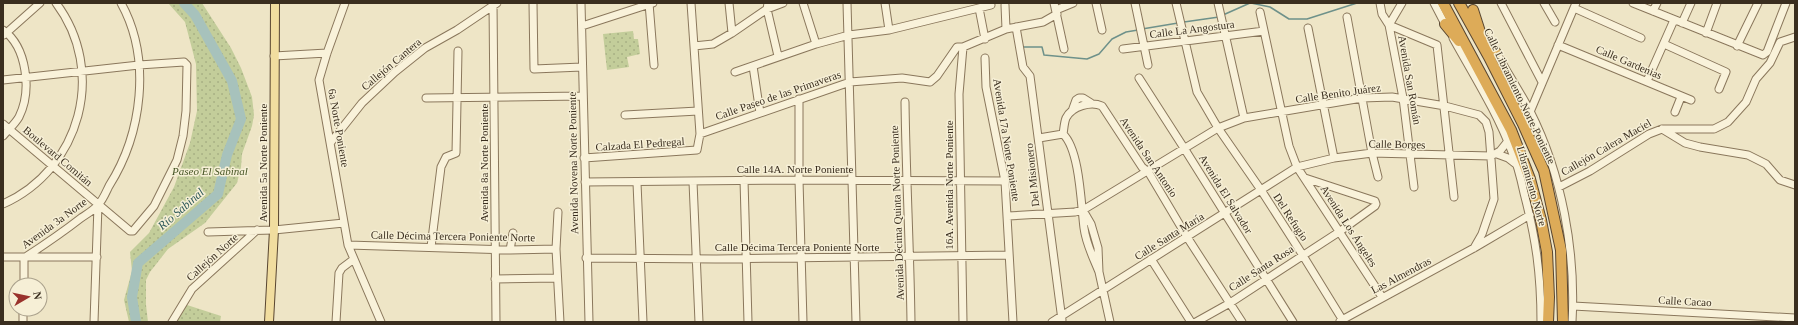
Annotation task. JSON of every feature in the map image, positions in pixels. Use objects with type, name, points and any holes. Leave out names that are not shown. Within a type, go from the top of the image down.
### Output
[{"type":"highway","points":[[1443,3],[1449,22],[1460,43],[1510,130],[1530,179],[1541,220],[1547,252],[1549,297],[1548,322]]},
{"type":"highway","name":"Calle Libramiento Norte Poniente","points":[[1459,3],[1469,10],[1493,55],[1522,124],[1544,171],[1561,250],[1562,322]]},
{"type":"highway","points":[[1469,10],[1493,55]]},
{"type":"highway","points":[[1449,22],[1472,65]]},
{"type":"main road","name":"Avenida 5a Norte Poniente","points":[[269,322],[274,230],[275,3]]},
{"type":"street","points":[[3,136],[19,118],[22,108],[25,78],[21,56],[16,46],[4,33],[40,3]]},
{"type":"street","points":[[3,204],[25,192],[54,167],[72,137],[76,122],[81,98],[82,71],[76,42],[65,16],[56,3]]},
{"type":"street","name":"Avenida 3a Norte","points":[[24,258],[98,205],[116,176],[130,143],[135,127],[138,101],[139,65],[126,12],[121,3]]},
{"type":"street","name":"6a Norte Poniente","points":[[345,3],[319,80],[348,245],[381,322]]},
{"type":"street","points":[[533,3],[534,69],[582,67]]},
{"type":"street","name":"Avenida Novena Norte Poniente","points":[[581,3],[586,258],[589,322]]},
{"type":"street","points":[[582,26],[650,3],[651,47],[654,65]]},
{"type":"street","points":[[692,3],[700,134]]},
{"type":"street","points":[[729,3],[732,33]]},
{"type":"street","points":[[694,46],[713,44],[732,33],[767,6],[783,3]]},
{"type":"street","points":[[803,3],[816,44]]},
{"type":"street","points":[[847,3],[852,180],[856,257],[856,322]]},
{"type":"street","points":[[885,3],[889,30]]},
{"type":"street","name":"Calle Paseo de las Primaveras","points":[[700,134],[850,82],[902,78],[930,82],[937,76],[957,47],[963,47],[985,39],[1006,29],[1043,22],[1056,9],[1073,3]]},
{"type":"street","points":[[1096,3],[1102,30]]},
{"type":"street","points":[[1135,3],[1148,65]]},
{"type":"street","name":"Del Refugio","points":[[1176,3],[1197,92],[1218,128],[1261,190],[1302,254],[1341,321]]},
{"type":"street","points":[[1218,3],[1244,118]]},
{"type":"street","name":"Avenida San Román","points":[[1380,3],[1382,14],[1389,24],[1403,98],[1414,187]]},
{"type":"street","points":[[1402,3],[1389,24],[1437,45],[1454,197]]},
{"type":"street","points":[[1434,3],[1449,22]]},
{"type":"street","points":[[1501,3],[1531,57],[1531,60],[1543,79]]},
{"type":"street","points":[[1544,3],[1555,22]]},
{"type":"street","points":[[1633,3],[1737,46],[1763,55],[1767,52],[1786,3]]},
{"type":"street","points":[[1653,11],[1657,3]]},
{"type":"street","points":[[1682,23],[1691,3]]},
{"type":"street","points":[[1706,33],[1717,3]]},
{"type":"street","points":[[1737,46],[1758,3]]},
{"type":"street","name":"Avenida 8a Norte Poniente","points":[[494,4],[496,322]]},
{"type":"street","name":"Callejón Cantera","points":[[331,142],[362,103],[395,72],[425,48],[458,30],[494,4]]},
{"type":"street","points":[[735,72],[778,56],[849,35],[889,30],[990,5]]},
{"type":"street","points":[[1004,5],[1006,29]]},
{"type":"street","points":[[767,6],[778,56]]},
{"type":"street","points":[[1530,112],[1575,6],[1641,38]]},
{"type":"street","points":[[979,8],[985,39]]},
{"type":"street","points":[[1056,9],[1064,50]]},
{"type":"street","name":"Avenida Los Ángeles","points":[[1260,12],[1289,146],[1297,167],[1382,297]]},
{"type":"street","points":[[1347,17],[1372,153],[1378,177]]},
{"type":"street","points":[[1647,81],[1674,20]]},
{"type":"street","name":"Del Misionero","points":[[1016,27],[1023,67],[1030,76],[1062,320]]},
{"type":"street","points":[[1308,28],[1334,158]]},
{"type":"street","name":"Calle La Angostura","points":[[1123,49],[1144,45],[1264,31]]},
{"type":"street","name":"Callejón Calera Maciel","points":[[1559,187],[1590,172],[1649,134],[1662,129],[1714,129],[1728,122],[1746,102],[1752,87],[1770,63],[1780,42],[1795,37]]},
{"type":"street","points":[[1664,44],[1726,72],[1719,88]]},
{"type":"street","name":"Calle Gardenias","points":[[1558,45],[1691,100]]},
{"type":"street","name":"16A. Avenida Norte Poniente","points":[[963,47],[959,94],[963,322]]},
{"type":"street","points":[[431,247],[441,167],[446,157],[456,153],[458,51]]},
{"type":"street","points":[[274,56],[327,53]]},
{"type":"street","points":[[1493,55],[1530,112],[1559,187],[1573,278],[1572,322]]},
{"type":"street","name":"Avenida 17a Norte Poniente","points":[[985,58],[986,87],[1005,181],[1013,322]]},
{"type":"street","name":"Boulevard Comitán","points":[[3,124],[98,205],[130,231],[133,231],[154,206],[177,160],[183,136],[186,112],[186,63],[139,65]]},
{"type":"street","points":[[3,80],[139,65]]},
{"type":"street","name":"Libramiento Norte","points":[[1472,65],[1508,141],[1530,215],[1538,254],[1541,292],[1540,322]]},
{"type":"street","points":[[753,66],[760,113]]},
{"type":"street","name":"Avenida El Salvador","points":[[1139,78],[1266,278],[1292,322]]},
{"type":"street","points":[[426,98],[583,96]]},
{"type":"street","name":"Calle Benito Juárez","points":[[1083,210],[1218,128],[1244,118],[1362,98],[1380,96],[1403,98],[1479,115],[1485,119],[1494,155]]},
{"type":"street","points":[[1675,112],[1681,97]]},
{"type":"street","points":[[799,99],[799,180],[803,322]]},
{"type":"street","name":"Avenida Décima Quinta Norte Poniente","points":[[905,102],[911,322]]},
{"type":"street","name":"Avenida San Antonio","points":[[1063,134],[1066,118],[1072,111],[1091,103],[1102,106],[1146,171],[1242,322]]},
{"type":"street","points":[[625,116],[698,111]]},
{"type":"street","points":[[1662,129],[1685,143],[1700,147],[1748,154],[1766,164],[1780,180],[1795,185]]},
{"type":"street","name":"Calzada El Pedregal","points":[[584,158],[697,150],[700,134]]},
{"type":"street","points":[[1039,138],[1063,134],[1068,139],[1073,150],[1083,210],[1091,224],[1098,248],[1098,272],[1110,322]]},
{"type":"street","points":[[1474,248],[1482,234],[1494,199],[1494,155],[1500,151],[1508,141]]},
{"type":"street","name":"Calle Borges","points":[[1297,167],[1334,158],[1372,153],[1450,156],[1494,155],[1508,158],[1516,165]]},
{"type":"street","name":"Calle Santa María","points":[[1052,322],[1062,320],[1151,259],[1297,167]]},
{"type":"street","name":"Calle Santa Rosa","points":[[1196,322],[1230,303],[1302,254],[1339,232],[1376,204],[1375,201],[1305,178]]},
{"type":"street","points":[[744,180],[748,322]]},
{"type":"street","name":"Calle 14A. Norte Poniente","points":[[585,182],[693,182],[744,180],[1005,181]]},
{"type":"street","points":[[637,182],[643,322]]},
{"type":"street","points":[[693,182],[699,322]]},
{"type":"street","points":[[94,322],[98,205]]},
{"type":"street","points":[[1008,216],[1075,212],[1083,210]]},
{"type":"street","points":[[558,212],[556,249],[560,322]]},
{"type":"street","name":"Las Almendras","points":[[1341,321],[1382,297],[1474,248],[1530,215]]},
{"type":"street","points":[[208,232],[274,230],[344,223]]},
{"type":"street","name":"Callejón Norte","points":[[172,322],[192,289],[257,230]]},
{"type":"street","points":[[510,250],[513,233]]},
{"type":"street","name":"Calle Décima Tercera Poniente Norte","points":[[348,245],[510,250],[556,249]]},
{"type":"street","name":"Calle Décima Tercera Poniente Norte","points":[[586,258],[910,257],[1009,255]]},
{"type":"street","points":[[3,257],[97,257]]},
{"type":"street","points":[[24,258],[24,277]]},
{"type":"street","points":[[336,322],[339,273],[342,268],[354,259]]},
{"type":"street","points":[[1151,259],[1191,322]]},
{"type":"street","points":[[496,279],[557,278]]},
{"type":"street","name":"Calle Cacao","points":[[1573,306],[1795,318]]},
{"type":"green space","name":"Paseo El Sabinal","points":[[168,3],[202,3],[231,48],[241,68],[252,97],[254,115],[252,126],[242,154],[241,167],[237,183],[205,223],[168,249],[150,272],[146,280],[148,322],[129,322],[124,300],[132,271],[130,252],[149,233],[174,187],[190,143],[197,111],[196,64],[185,22]]},
{"type":"green space","points":[[633,31],[634,39],[638,39],[640,54],[627,57],[629,67],[607,70],[603,34]]},
{"type":"green space","points":[[184,304],[221,316],[220,322],[173,322]]},
{"type":"waterway","name":"Río Sabinal","points":[[136,322],[132,297],[138,263],[218,194],[227,155],[241,119],[232,81],[195,15],[184,3]]},
{"type":"waterway","points":[[1223,15],[1250,3]]},
{"type":"waterway","points":[[1251,3],[1270,7],[1289,19],[1307,19],[1357,3]]},
{"type":"waterway","points":[[1184,22],[1219,17]]},
{"type":"waterway","points":[[1142,29],[1178,23]]},
{"type":"waterway","points":[[1023,47],[1042,47],[1044,55],[1087,59],[1099,54],[1112,39],[1126,32],[1138,30]]}]
